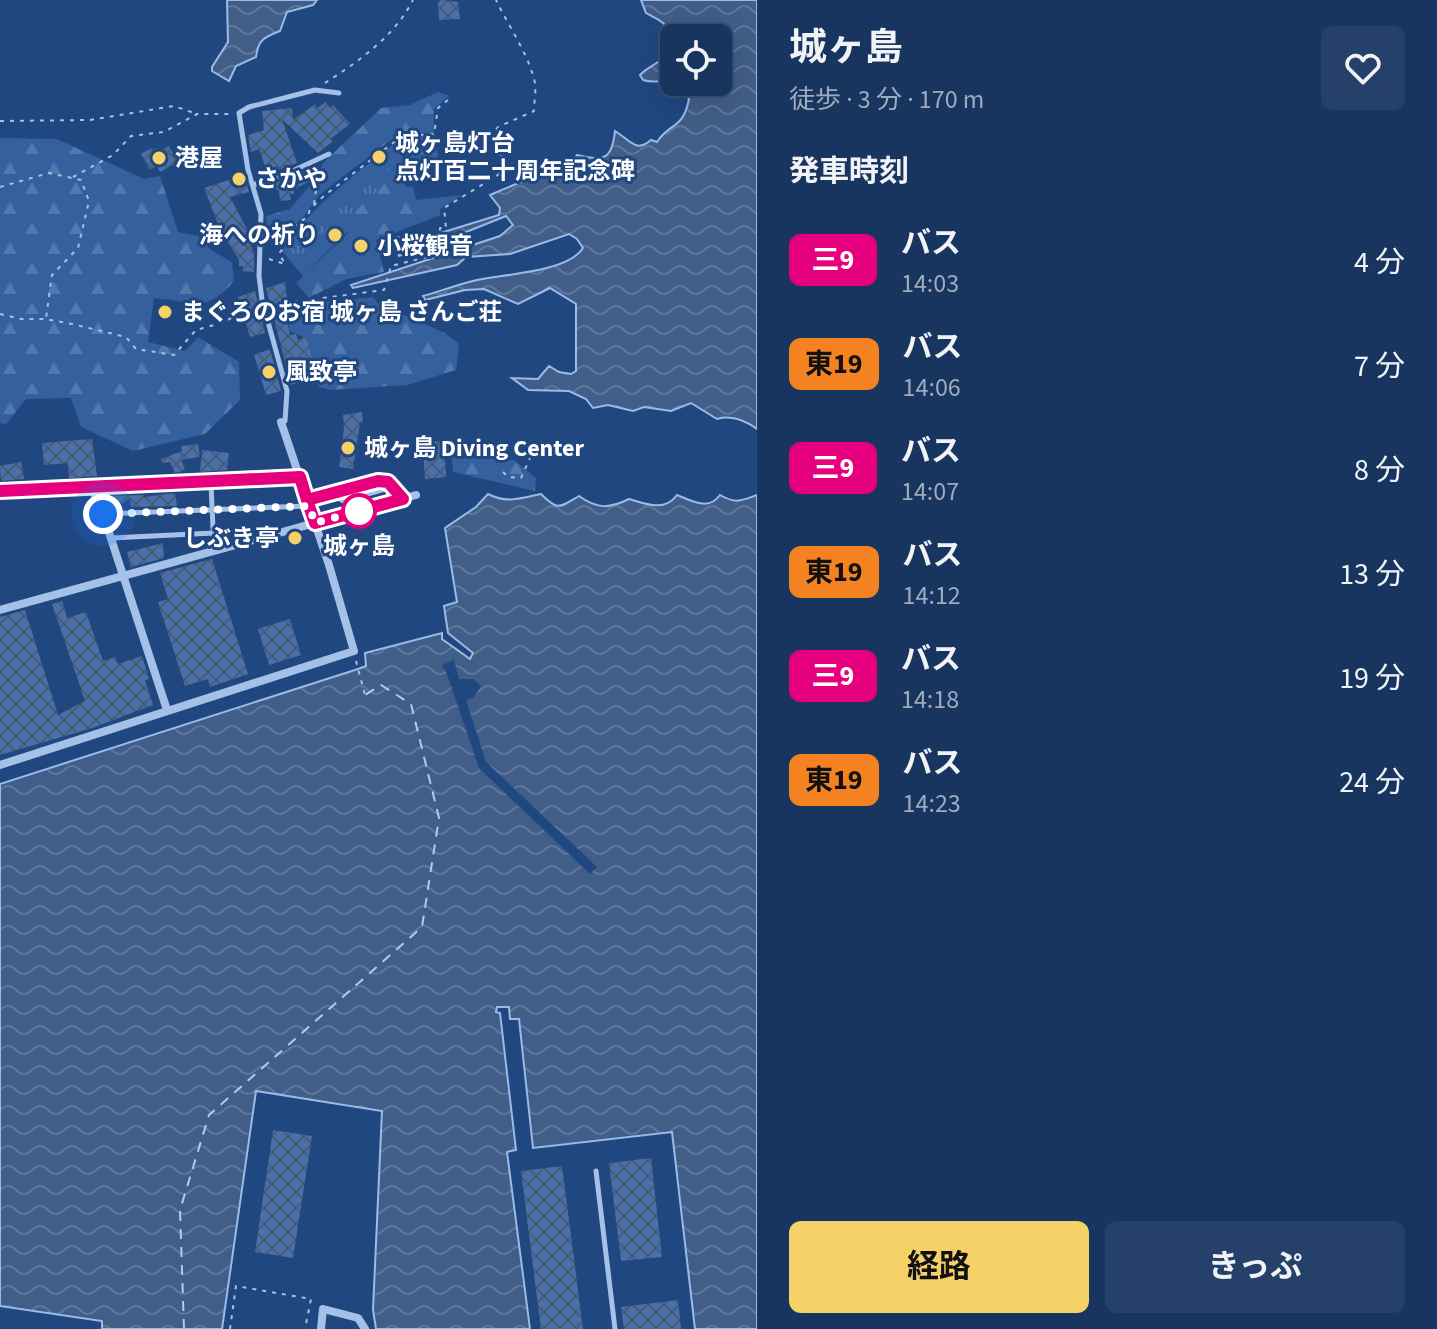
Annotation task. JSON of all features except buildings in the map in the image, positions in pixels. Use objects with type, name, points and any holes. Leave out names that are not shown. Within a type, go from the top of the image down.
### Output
[{"type":"street","points":[[0,765],[354,651],[281,422]]},
{"type":"street","points":[[0,491],[300,477]]},
{"type":"street","points":[[91,487],[103,514],[167,710]]},
{"type":"street","points":[[0,610],[416,495]]},
{"type":"street","points":[[321,1329],[323,1309],[358,1318],[365,1329]]},
{"type":"lane","points":[[281,422],[285,421],[287,391],[262,300],[259,276],[261,214],[239,113],[249,107],[315,90],[339,93]]},
{"type":"lane","points":[[253,185],[329,154]]},
{"type":"lane","points":[[103,514],[213,511],[308,503],[331,493],[378,481],[388,482],[403,499]]},
{"type":"lane","points":[[211,482],[214,551]]},
{"type":"lane","points":[[331,493],[343,501],[393,487]]},
{"type":"lane","points":[[111,538],[214,533]]},
{"type":"lane","points":[[596,1171],[615,1329]]},
{"type":"path","points":[[315,90],[374,50],[406,14],[413,0]]},
{"type":"path","points":[[265,311],[293,302],[384,290],[391,266],[435,255],[433,245],[439,241],[440,228],[446,228],[444,208],[498,175],[502,167],[502,153],[494,132],[498,127],[534,111],[535,80],[530,63],[496,0]]},
{"type":"path","points":[[314,205],[402,136],[434,134],[438,108],[448,100]]},
{"type":"path","points":[[0,121],[90,120],[174,106],[197,114],[239,113]]},
{"type":"path","points":[[71,177],[113,155],[131,136],[164,132],[197,114]]},
{"type":"path","points":[[260,252],[272,262],[285,264],[279,253],[288,244],[294,227],[308,216],[314,205],[317,184],[323,171],[317,160]]},
{"type":"path","points":[[0,187],[49,173],[81,180],[89,201],[78,248],[52,275],[46,319]]},
{"type":"path","points":[[0,314],[21,319],[46,319],[126,337],[136,349],[174,355],[196,330],[225,322],[249,304],[262,300]]},
{"type":"path","points":[[503,472],[508,477],[521,478],[530,458]]},
{"type":"path","points":[[354,651],[365,695]]},
{"type":"path","points":[[230,1329],[236,1286],[311,1299],[305,1329]]},
{"type":"green space","points":[[438,92],[449,96],[434,109],[439,162],[404,171],[405,186],[413,187],[416,200],[462,195],[440,209],[440,215],[376,240],[384,272],[346,279],[309,298],[296,283],[348,233],[352,214],[383,186],[394,153],[404,140],[396,136],[319,195],[305,215],[275,245],[270,241],[266,216],[290,209],[313,182],[324,162],[381,108],[410,105]]},
{"type":"green space","points":[[0,138],[57,139],[144,179],[160,176],[178,232],[198,236],[211,250],[232,262],[234,281],[215,298],[188,303],[154,298],[148,342],[185,351],[198,337],[239,362],[240,400],[205,434],[133,451],[81,427],[71,398],[26,399],[6,424],[0,423]]},
{"type":"green space","points":[[400,139],[408,139],[389,181],[363,216],[303,276],[282,251],[294,234],[336,190]]},
{"type":"green space","points":[[373,297],[382,309],[397,312],[445,333],[459,344],[456,370],[407,385],[330,390],[319,387],[309,366],[303,337],[288,330],[291,310],[312,308],[324,302]]},
{"type":"green space","points":[[452,457],[514,460],[536,478],[535,491],[453,472]]},
{"type":"water","points":[[227,0],[317,0],[313,5],[287,12],[280,31],[263,40],[256,57],[236,66],[229,81],[212,71],[228,42]]},
{"type":"water","points":[[641,0],[757,0],[757,429],[738,420],[717,419],[691,403],[671,411],[644,407],[633,411],[608,405],[593,408],[586,399],[569,391],[528,390],[512,378],[538,379],[549,366],[559,372],[571,374],[576,371],[576,304],[550,288],[518,304],[484,289],[465,290],[425,300],[423,296],[477,280],[535,271],[564,262],[583,248],[569,234],[510,254],[466,257],[457,265],[353,288],[351,285],[500,236],[513,225],[506,216],[456,236],[420,244],[418,249],[399,256],[396,237],[421,239],[499,215],[500,208],[490,195],[542,173],[567,172],[577,155],[605,156],[612,148],[615,131],[637,146],[651,140],[657,142],[680,121],[689,99],[687,96],[732,96],[732,24],[663,24],[646,13]]},
{"type":"water","points":[[660,60],[660,81],[643,80],[640,75]]},
{"type":"water","points":[[488,494],[508,499],[541,494],[559,506],[579,496],[603,506],[629,499],[661,505],[677,495],[706,504],[720,495],[738,501],[757,495],[757,1329],[695,1329],[672,1132],[533,1148],[519,1019],[510,1019],[509,1007],[497,1007],[496,1012],[500,1013],[516,1150],[507,1152],[530,1329],[376,1329],[373,1310],[382,1111],[256,1091],[222,1329],[102,1329],[102,1321],[0,1306],[0,784],[358,669],[366,666],[365,653],[442,633],[442,639],[470,659],[473,653],[448,633],[444,606],[457,602],[445,528],[476,507]]},
{"type":"pier","points":[[454,660],[459,679],[473,679],[481,686],[474,697],[466,700],[486,762],[597,867],[590,874],[479,768],[442,665]]},
{"type":"ferry route","points":[[184,1329],[180,1210],[209,1115],[422,927],[439,818],[411,704],[381,685],[365,695]]},
{"type":"bus line","name":"三9","points":[[0,491],[300,477],[307,500],[378,481],[388,482],[403,499],[315,523],[309,506]]},
{"type":"place","name":"城ヶ島灯台 点灯百二十周年記念碑","points":[[379,157]]},
{"type":"place","name":"港屋","points":[[159,158]]},
{"type":"place","name":"さかや","points":[[239,179]]},
{"type":"place","name":"海への祈り","points":[[335,235]]},
{"type":"place","name":"小桜観音","points":[[361,246]]},
{"type":"place","name":"まぐろのお宿 城ヶ島 さんご荘","points":[[165,312]]},
{"type":"place","name":"風致亭","points":[[269,372]]},
{"type":"place","name":"城ヶ島 Diving Center","points":[[348,448]]},
{"type":"place","name":"城ヶ島","points":[[359,511]]},
{"type":"place","name":"しぶき亭","points":[[295,538]]},
{"type":"route","points":[[103,514],[309,506],[315,523],[359,511]]}]
